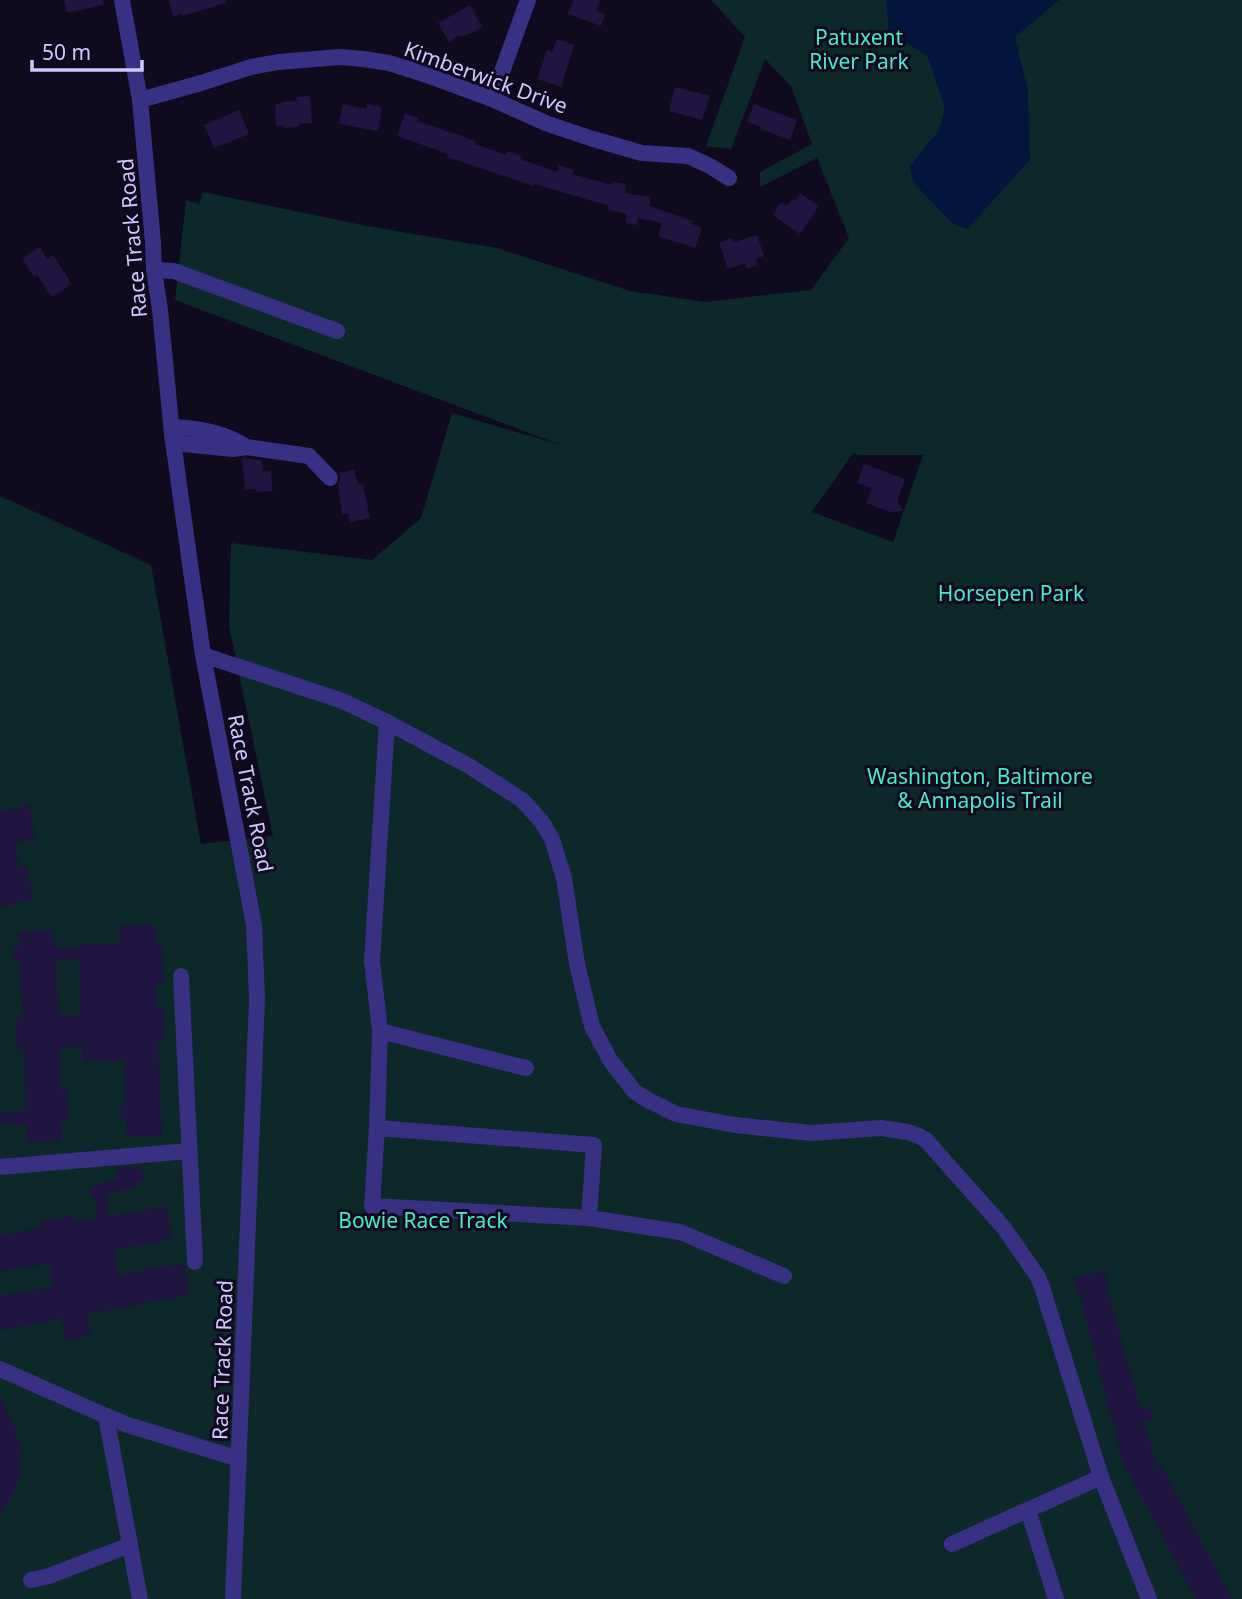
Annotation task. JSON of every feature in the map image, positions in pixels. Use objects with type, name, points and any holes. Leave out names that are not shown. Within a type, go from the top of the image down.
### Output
[{"type":"street","name":"Race Track Road","points":[[122,0],[140,100],[154,270],[172,435],[190,564],[203,655],[254,925],[256,952],[257,999],[233,1599]]},
{"type":"street","points":[[492,99],[528,0]]},
{"type":"street","name":"Kimberwick Drive","points":[[140,100],[278,62],[340,57],[363,59],[389,63],[492,99],[548,124],[642,153],[688,156],[729,178]]},
{"type":"street","points":[[154,270],[174,271],[337,331]]},
{"type":"street","points":[[172,435],[233,449],[246,447],[309,456],[330,478]]},
{"type":"street","points":[[203,655],[332,698],[387,722],[469,766],[522,800],[542,822],[552,839],[564,878],[577,964],[592,1026],[610,1060],[634,1091],[677,1114],[712,1121],[811,1133],[889,1129],[926,1140],[1004,1228],[1038,1277],[1101,1476],[1149,1599]]},
{"type":"street","points":[[387,722],[372,961],[380,1031],[372,1206],[589,1218],[680,1232],[784,1276]]},
{"type":"street","points":[[181,975],[195,1262]]},
{"type":"street","points":[[380,1031],[526,1068]]},
{"type":"street","points":[[377,1128],[594,1145],[589,1218]]},
{"type":"street","points":[[0,1167],[189,1151]]},
{"type":"street","points":[[0,1369],[128,1425],[239,1459]]},
{"type":"street","points":[[106,1416],[140,1599]]},
{"type":"street","points":[[952,1544],[1101,1476]]},
{"type":"street","points":[[1028,1510],[1056,1599]]},
{"type":"street","points":[[31,1580],[49,1576],[130,1545]]},
{"type":"green space","points":[[711,0],[1242,0],[1242,1599],[0,1599],[0,496],[151,565],[201,844],[273,836],[229,626],[231,543],[372,560],[421,518],[452,413],[561,445],[175,300],[186,200],[199,204],[203,192],[367,226],[497,248],[630,291],[705,302],[811,290],[849,238],[817,158],[760,187],[760,172],[812,144],[791,86],[765,59],[731,149],[706,146],[745,37]],"holes":[[[853,453],[923,455],[893,542],[812,512]]]},
{"type":"water","points":[[886,0],[1059,0],[1015,37],[1028,92],[1030,160],[967,229],[952,223],[913,182],[910,166],[939,130],[945,108],[927,55],[889,33]]},
{"type":"building","points":[[64,0],[103,0],[104,5],[67,13]]},
{"type":"building","points":[[169,0],[225,0],[226,3],[182,16],[173,16]]},
{"type":"building","points":[[574,0],[600,0],[596,10],[605,14],[601,26],[568,14]]},
{"type":"building","points":[[470,5],[482,27],[449,42],[438,23]]},
{"type":"building","points":[[557,39],[574,45],[561,87],[537,79],[547,50],[552,52]]},
{"type":"building","points":[[675,87],[710,96],[702,120],[669,111]]},
{"type":"building","points":[[310,96],[312,123],[299,124],[299,127],[276,126],[275,104],[297,101],[296,97]]},
{"type":"building","points":[[343,104],[366,109],[367,104],[382,107],[378,131],[339,124]]},
{"type":"building","points":[[754,104],[797,120],[790,140],[747,122]]},
{"type":"building","points":[[239,110],[249,134],[214,148],[204,125]]},
{"type":"building","points":[[405,113],[419,118],[417,121],[468,138],[476,142],[475,144],[506,155],[508,151],[522,156],[520,159],[557,172],[559,165],[574,170],[572,174],[612,185],[613,182],[626,184],[625,193],[650,197],[649,206],[693,221],[692,224],[702,228],[695,248],[658,236],[662,223],[638,218],[637,225],[625,223],[627,214],[608,210],[609,206],[535,184],[534,186],[447,157],[448,154],[397,136]]},
{"type":"building","points":[[800,193],[819,206],[800,234],[773,215],[781,202],[787,206],[792,199],[795,201]]},
{"type":"building","points":[[757,235],[764,256],[756,259],[758,265],[747,269],[745,263],[728,269],[719,243],[732,238],[734,242]]},
{"type":"building","points":[[40,247],[47,259],[53,255],[72,284],[52,297],[22,258]]},
{"type":"building","points":[[242,458],[262,460],[263,472],[271,471],[273,491],[245,490]]},
{"type":"building","points":[[864,464],[905,479],[897,502],[904,511],[890,512],[866,503],[872,488],[857,483]]},
{"type":"building","points":[[354,470],[358,485],[363,484],[370,518],[350,522],[348,513],[342,514],[338,485],[339,473]]},
{"type":"building","points":[[29,805],[35,839],[15,843],[19,868],[27,867],[33,900],[0,907],[0,811]]},
{"type":"building","points":[[154,924],[155,942],[161,942],[164,983],[156,983],[157,1010],[164,1009],[165,1042],[158,1042],[162,1135],[127,1137],[126,1119],[119,1119],[119,1106],[125,1106],[124,1061],[82,1062],[82,1047],[59,1048],[60,1090],[67,1090],[70,1121],[62,1121],[62,1142],[27,1143],[26,1125],[0,1125],[0,1112],[26,1111],[23,1049],[17,1049],[16,1017],[23,1017],[20,960],[13,961],[12,949],[20,947],[19,932],[54,930],[55,948],[79,947],[120,944],[119,926]],"holes":[[[79,959],[81,1015],[58,1015],[56,961]]]},
{"type":"building","points":[[141,1167],[144,1180],[136,1182],[137,1187],[105,1194],[110,1216],[166,1206],[172,1239],[115,1250],[119,1275],[184,1263],[190,1295],[87,1314],[91,1336],[65,1340],[62,1318],[0,1330],[0,1296],[53,1287],[49,1263],[0,1272],[0,1236],[42,1228],[40,1222],[73,1216],[74,1223],[97,1219],[97,1210],[88,1187],[118,1179],[116,1168]]},
{"type":"building","points":[[1104,1270],[1140,1408],[1149,1406],[1152,1419],[1143,1421],[1158,1468],[1161,1466],[1232,1599],[1196,1599],[1123,1462],[1073,1278]]},
{"type":"building","points":[[0,1396],[21,1443],[23,1455],[20,1456],[21,1471],[14,1492],[0,1514]]},
{"type":"park label","name":"Patuxent River Park","points":[[859,49]]},
{"type":"park label","name":"Horsepen Park","points":[[1011,593]]},
{"type":"park label","name":"Washington, Baltimore & Annapolis Trail","points":[[980,788]]},
{"type":"park label","name":"Bowie Race Track","points":[[423,1220]]}]
